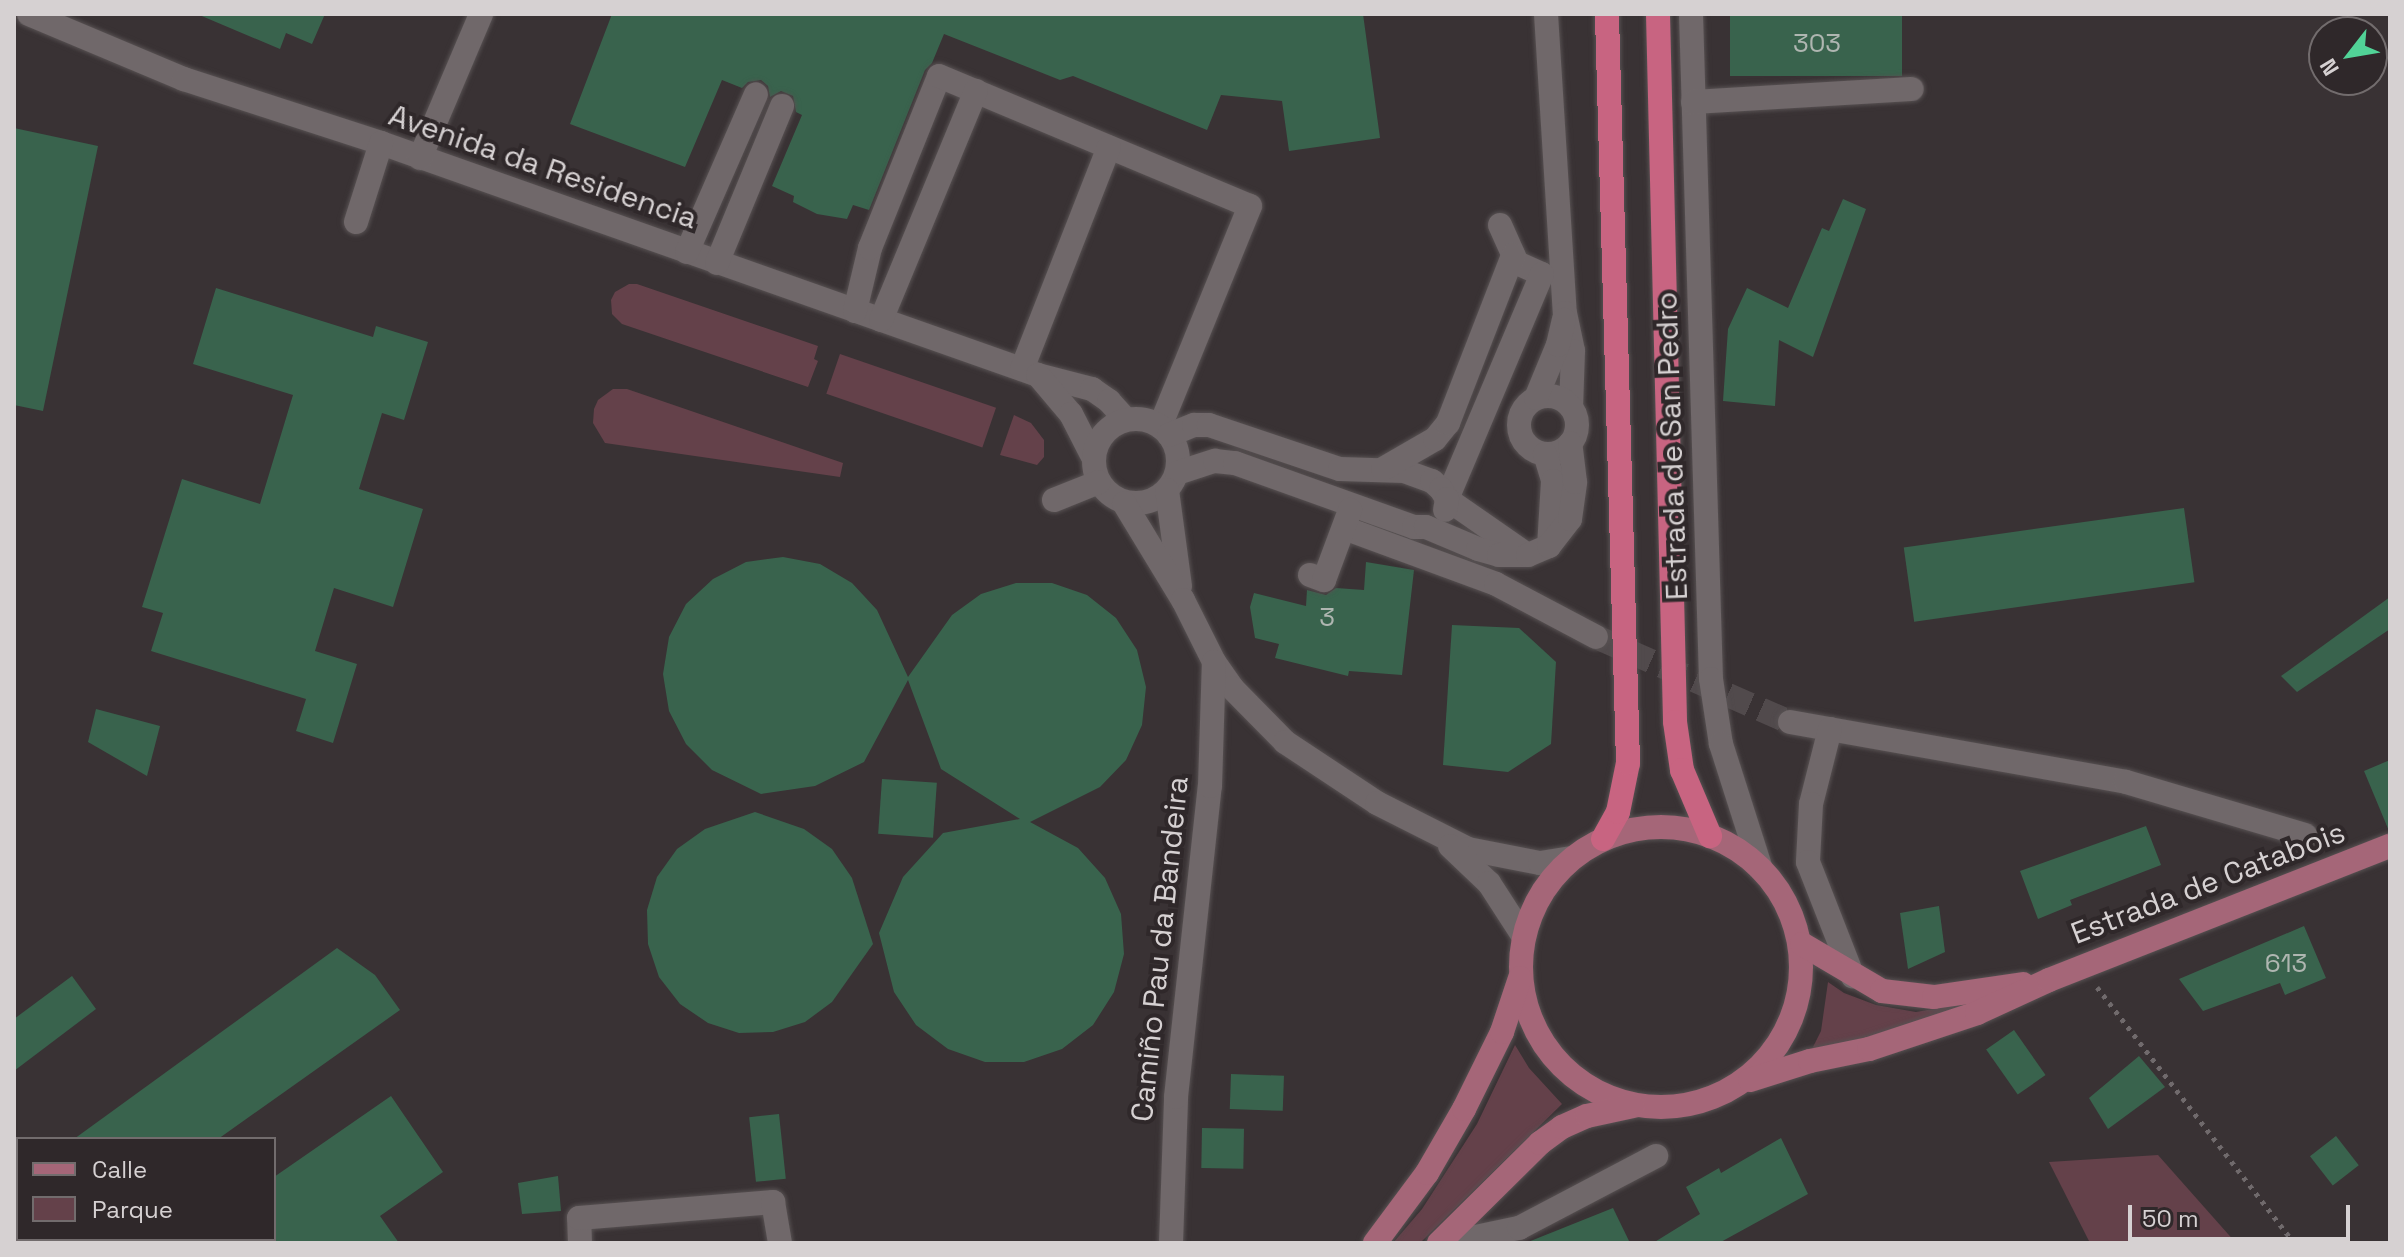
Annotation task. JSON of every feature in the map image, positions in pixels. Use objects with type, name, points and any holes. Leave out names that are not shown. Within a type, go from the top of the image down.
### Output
[{"type":"highway","points":[[1603,839],[1618,812],[1628,763],[1607,14]]},
{"type":"highway","points":[[1658,14],[1675,722],[1682,770],[1710,836]]},
{"type":"main road","name":"Estrada de Catabois","points":[[1603,839],[1656,827],[1710,836],[1737,850],[1761,869],[1787,907],[1802,944],[1800,988],[1789,1024],[1770,1056],[1744,1082]]},
{"type":"main road","points":[[1573,858],[1603,839]]},
{"type":"main road","name":"Estrada de Catabois","points":[[1439,1243],[1540,1143],[1562,1127],[1587,1116],[1633,1106],[1672,1108],[1709,1100],[1744,1082],[1919,1034],[2390,846]]},
{"type":"main road","name":"Estrada de Catabois","points":[[1573,858],[1542,891],[1522,934],[1524,1000],[1538,1037],[1563,1069],[1596,1092],[1633,1106]]},
{"type":"main road","name":"Estrada de Catabois","points":[[1802,944],[1853,977],[1882,991],[1934,997],[2049,980]]},
{"type":"main road","name":"Estrada de Catabois","points":[[1375,1243],[1427,1173],[1464,1109],[1502,1032],[1521,976]]},
{"type":"street","name":"Avenida da Residencia","points":[[29,14],[184,79],[381,143],[1030,372],[1092,389],[1109,401],[1126,420]]},
{"type":"street","points":[[420,158],[481,14]]},
{"type":"street","points":[[1124,503],[1140,503],[1172,481],[1215,461],[1235,463],[1414,527],[1426,527],[1499,555],[1538,551],[1570,519],[1574,501],[1570,443],[1577,425],[1571,407],[1573,351],[1565,313],[1556,215],[1546,14]]},
{"type":"street","name":"Estrada de San Pedro","points":[[1691,14],[1711,679],[1721,744],[1761,869]]},
{"type":"street","points":[[855,311],[870,248],[939,76],[1250,206],[1164,430]]},
{"type":"street","points":[[1693,102],[1912,89]]},
{"type":"street","points":[[881,320],[976,91]]},
{"type":"street","points":[[687,252],[756,94]]},
{"type":"street","points":[[717,263],[782,106]]},
{"type":"street","points":[[356,222],[381,143]]},
{"type":"street","points":[[1109,147],[1030,372],[1071,414],[1092,455],[1099,482],[1124,503],[1183,600],[1214,662],[1232,688],[1285,742],[1343,783],[1440,836],[1468,849],[1507,859],[1540,863],[1573,858]]},
{"type":"street","points":[[1500,225],[1528,266]]},
{"type":"street","points":[[1383,469],[1435,439],[1448,423],[1528,266]]},
{"type":"street","points":[[1416,475],[1450,446],[1461,427],[1528,266]]},
{"type":"street","points":[[1426,527],[1445,510],[1528,266]]},
{"type":"street","points":[[1565,313],[1558,345],[1536,398],[1522,411],[1519,430],[1528,447],[1545,454],[1555,453],[1570,443]]},
{"type":"street","points":[[1536,398],[1555,397],[1571,407]]},
{"type":"street","points":[[1092,455],[1099,439],[1109,428],[1126,420],[1144,420],[1164,430],[1176,448],[1172,481],[1183,600]]},
{"type":"street","points":[[1164,430],[1209,425],[1325,466],[1383,469],[1416,475],[1432,481],[1447,499],[1538,551]]},
{"type":"street","points":[[1538,551],[1553,481],[1545,454]]},
{"type":"street","points":[[1054,500],[1099,482]]},
{"type":"street","points":[[1310,575],[1324,580],[1352,504]]},
{"type":"street","points":[[1355,532],[1496,584],[1596,637]]},
{"type":"street","name":"Camiño Pau da Bandeira","points":[[1171,1243],[1176,1097],[1210,786],[1214,662]]},
{"type":"street","points":[[1790,722],[2126,782],[2305,835]]},
{"type":"street","points":[[1830,729],[1811,804],[1808,862],[1853,977]]},
{"type":"street","points":[[1440,836],[1489,883],[1522,934]]},
{"type":"street","points":[[1447,1243],[1522,1236],[1656,1156]]},
{"type":"street","points":[[580,1243],[579,1218],[773,1202],[780,1243]]},
{"type":"path","points":[[2081,967],[2294,1243]]},
{"type":"green space","points":[[629,284],[637,284],[818,346],[814,359],[818,361],[808,387],[622,324],[612,314],[611,300],[615,292]]},
{"type":"green space","points":[[840,354],[996,408],[982,447],[826,394]]},
{"type":"green space","points":[[613,389],[627,389],[843,463],[840,477],[605,443],[593,423],[594,409],[598,400]]},
{"type":"green space","points":[[1014,415],[1031,423],[1044,440],[1044,457],[1037,465],[1000,455]]},
{"type":"green space","points":[[1828,982],[1844,993],[1876,1005],[1916,1012],[1968,1003],[1915,1025],[1811,1051],[1821,1031]]},
{"type":"green space","points":[[1515,1045],[1529,1068],[1562,1104],[1420,1243],[1393,1243],[1422,1209],[1477,1124]]},
{"type":"green space","points":[[2158,1155],[2236,1243],[2090,1243],[2049,1162]]},
{"type":"building","points":[[197,14],[325,14],[312,44],[286,33],[280,49]]},
{"type":"building","points":[[612,14],[1363,14],[1380,138],[1289,151],[1282,101],[1221,95],[1207,130],[1073,76],[1060,80],[944,34],[932,63],[925,70],[869,210],[853,205],[847,219],[817,214],[793,202],[794,196],[772,186],[802,115],[796,112],[793,96],[781,91],[770,97],[768,86],[761,80],[748,82],[742,88],[722,80],[685,167],[570,124]]},
{"type":"building","points":[[1730,14],[1902,14],[1902,76],[1730,76]]},
{"type":"building","points":[[14,128],[98,146],[43,411],[14,405]]},
{"type":"building","points":[[1843,199],[1866,209],[1813,357],[1779,340],[1775,406],[1723,401],[1728,329],[1747,288],[1788,308],[1822,228],[1829,231]]},
{"type":"building","points":[[216,288],[373,337],[376,326],[428,342],[404,420],[382,413],[359,489],[423,509],[393,607],[334,588],[315,651],[357,664],[333,743],[296,731],[306,699],[151,651],[163,613],[142,607],[182,479],[260,504],[293,395],[193,364]]},
{"type":"building","points":[[2184,508],[2194,582],[1914,622],[1904,547]]},
{"type":"building","points":[[783,557],[820,564],[852,583],[877,610],[908,677],[952,615],[981,594],[1016,583],[1052,583],[1087,595],[1116,618],[1137,650],[1146,687],[1142,725],[1126,760],[1100,787],[1030,822],[1078,848],[1105,878],[1121,914],[1124,954],[1114,992],[1093,1025],[1062,1049],[1024,1062],[985,1062],[948,1049],[916,1025],[894,992],[879,933],[903,877],[943,833],[1020,819],[941,769],[908,680],[864,762],[815,786],[761,794],[712,770],[686,744],[669,711],[663,674],[669,637],[686,604],[713,579],[746,562]]},
{"type":"building","points":[[1366,562],[1414,570],[1402,675],[1349,671],[1348,676],[1275,658],[1279,644],[1255,638],[1250,607],[1254,593],[1306,606],[1307,590],[1326,595],[1336,588],[1364,590]]},
{"type":"building","points":[[2390,597],[2390,629],[2297,692],[2281,676]]},
{"type":"building","points":[[1452,625],[1519,628],[1556,662],[1551,744],[1508,772],[1443,765]]},
{"type":"building","points":[[96,709],[160,726],[147,776],[88,742]]},
{"type":"building","points":[[2390,760],[2390,831],[2389,831],[2364,771]]},
{"type":"building","points":[[882,779],[937,783],[933,838],[878,834]]},
{"type":"building","points":[[755,812],[804,829],[832,849],[852,878],[873,944],[832,1002],[805,1022],[773,1032],[739,1033],[708,1023],[680,1004],[659,977],[648,944],[647,910],[657,877],[677,849],[705,829]]},
{"type":"building","points":[[2146,826],[2161,865],[2070,900],[2072,905],[2038,919],[2020,871]]},
{"type":"building","points":[[1939,906],[1945,952],[1908,969],[1900,913]]},
{"type":"building","points":[[2304,926],[2326,978],[2285,995],[2280,983],[2203,1011],[2179,979]]},
{"type":"building","points":[[337,948],[375,975],[400,1010],[221,1137],[77,1137]]},
{"type":"building","points":[[72,976],[96,1009],[14,1071],[14,1019]]},
{"type":"building","points":[[2014,1030],[2046,1075],[2018,1095],[1986,1050]]},
{"type":"building","points":[[2139,1056],[2165,1087],[2108,1129],[2089,1098]]},
{"type":"building","points":[[1231,1074],[1284,1076],[1283,1111],[1230,1109]]},
{"type":"building","points":[[391,1096],[443,1172],[380,1216],[399,1243],[274,1243],[276,1176]]},
{"type":"building","points":[[779,1114],[786,1179],[756,1182],[749,1117]]},
{"type":"building","points":[[1202,1128],[1244,1129],[1243,1169],[1201,1168]]},
{"type":"building","points":[[2336,1136],[2359,1165],[2333,1185],[2310,1156]]},
{"type":"building","points":[[1781,1138],[1808,1194],[1719,1243],[1653,1243],[1700,1214],[1686,1187],[1719,1168],[1721,1173]]},
{"type":"building","points":[[558,1176],[561,1211],[522,1214],[518,1183]]},
{"type":"building","points":[[1613,1208],[1630,1243],[1528,1243],[1528,1242]]},
{"type":"tunnel","points":[[1596,637],[1790,722]]}]
